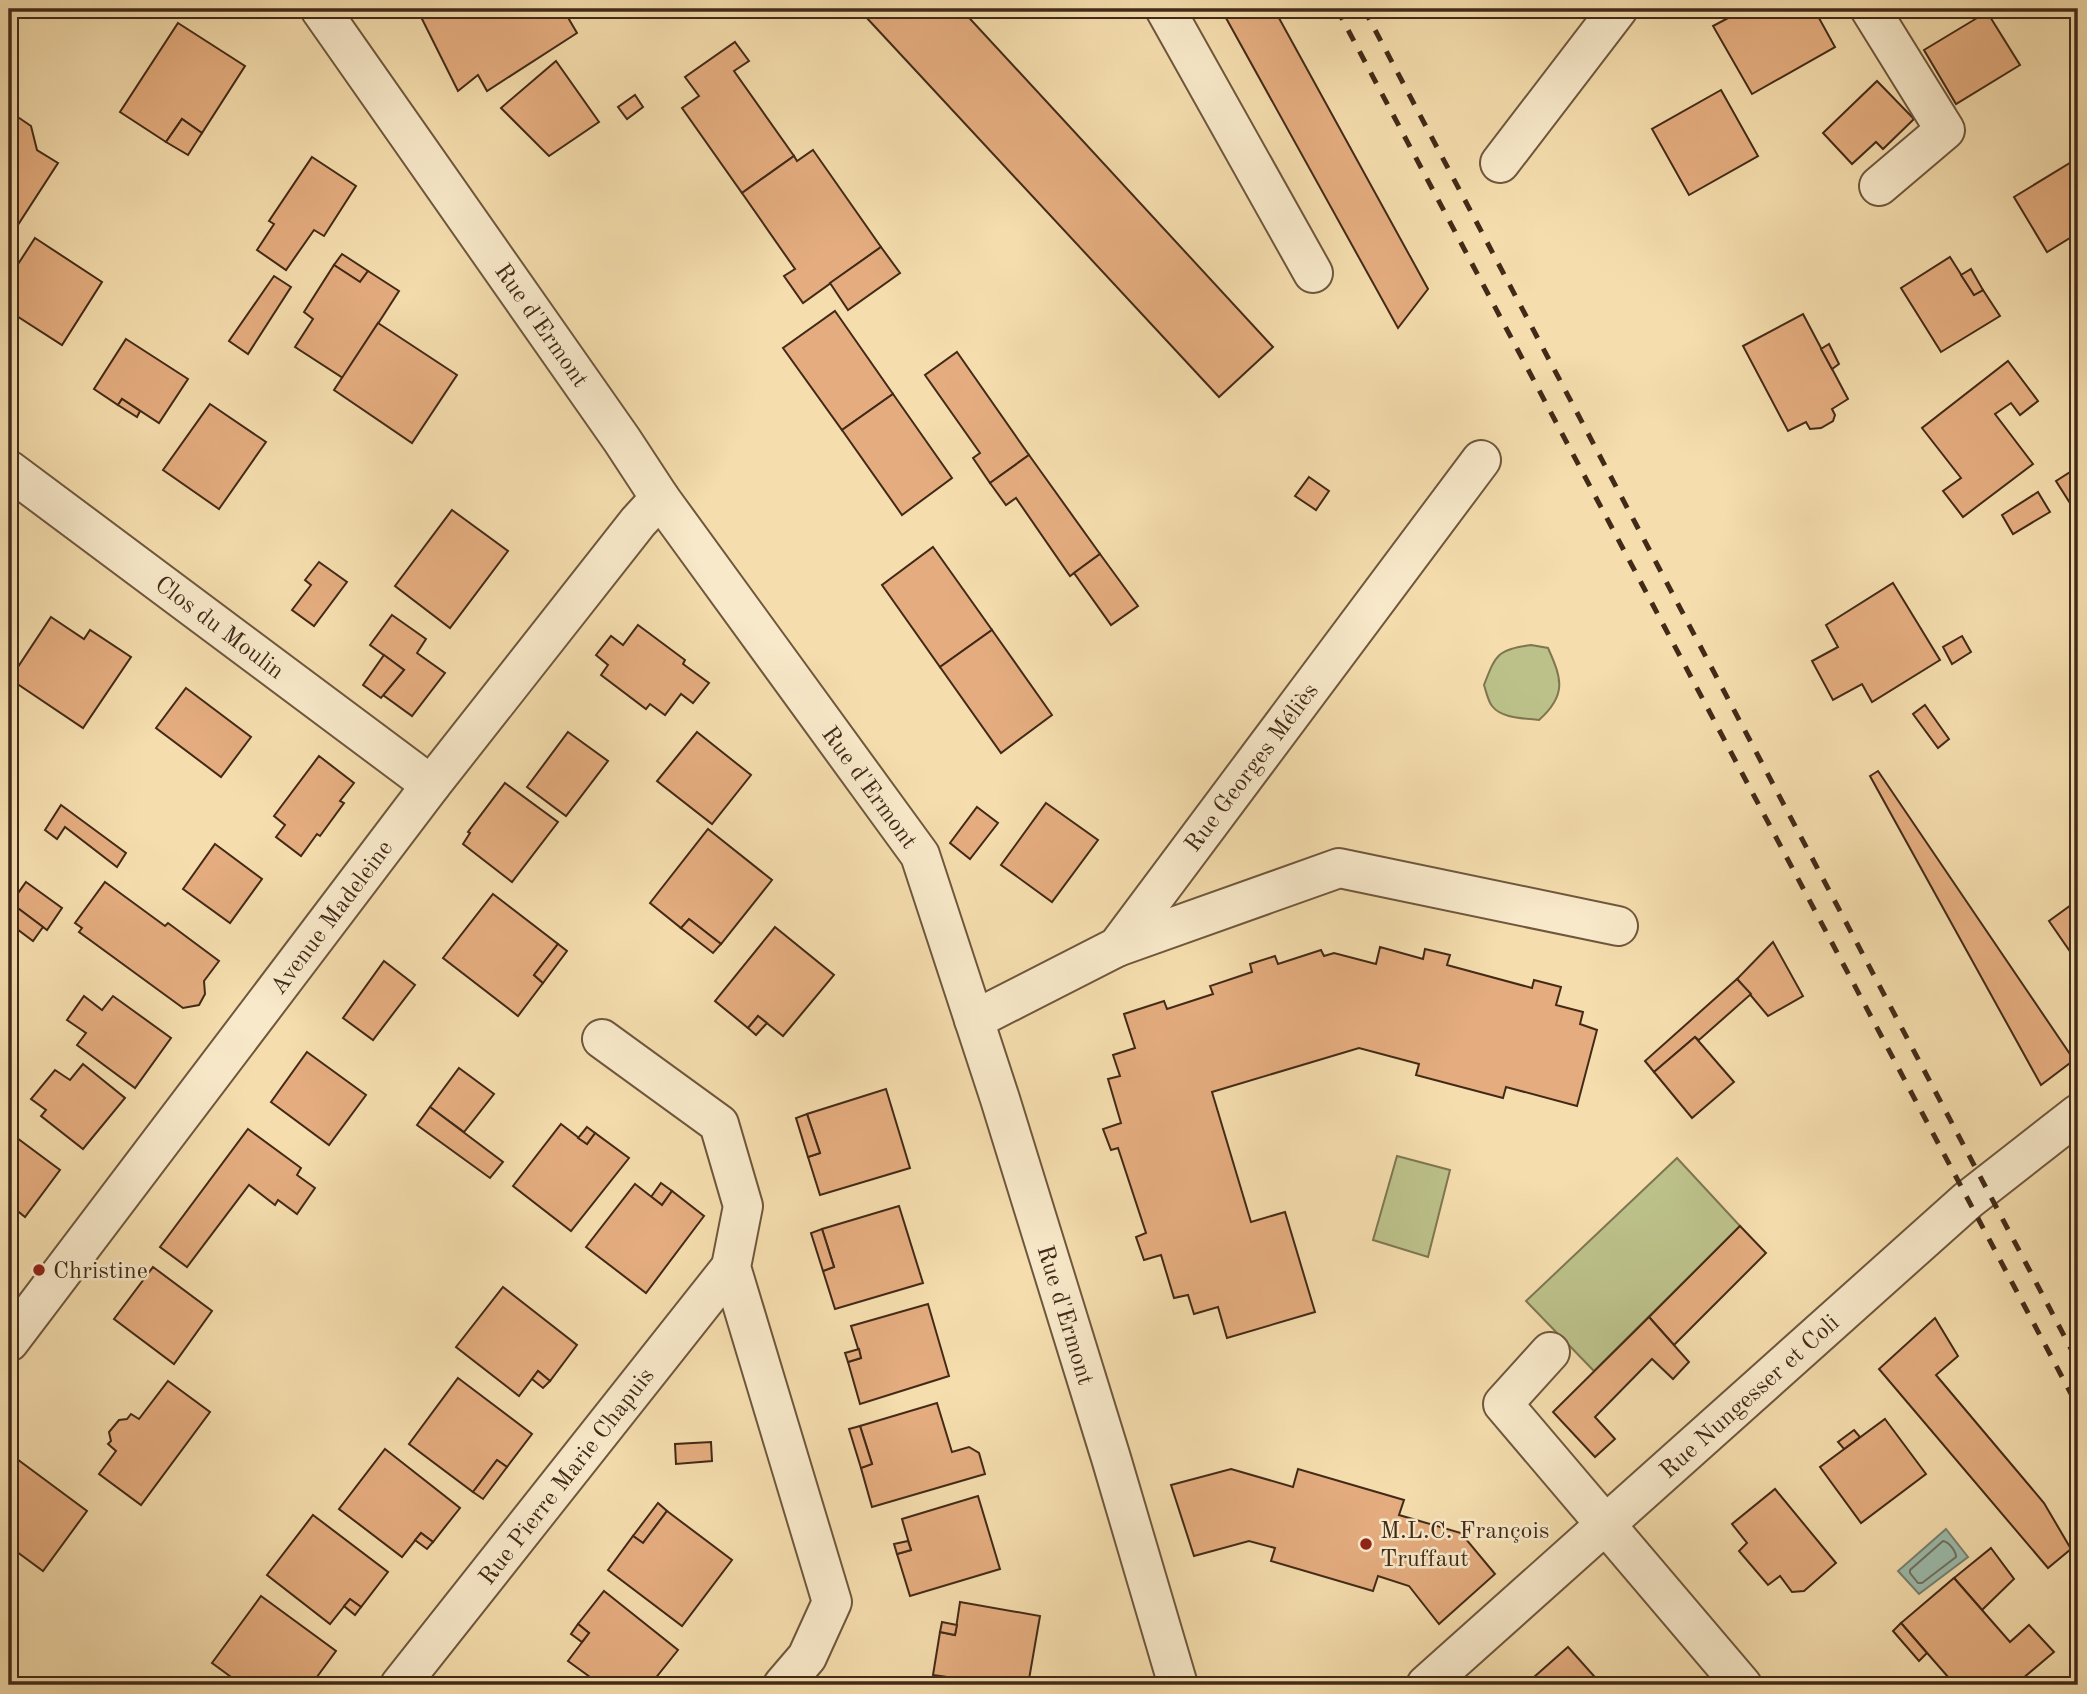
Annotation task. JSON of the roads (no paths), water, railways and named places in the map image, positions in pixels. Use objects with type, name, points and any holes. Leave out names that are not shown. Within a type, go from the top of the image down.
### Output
[{"type":"street","name":"Rue d'Ermont","points":[[320,9],[660,498],[919,855],[974,1020],[1111,1458],[1178,1685]]},
{"type":"street","points":[[1165,9],[1313,273]]},
{"type":"street","points":[[1500,163],[1618,9]]},
{"type":"street","points":[[1870,9],[1945,130],[1879,186]]},
{"type":"street","name":"Rue Georges Méliès","points":[[974,1020],[1117,947],[1481,460]]},
{"type":"street","name":"Clos du Moulin","points":[[9,470],[431,785]]},
{"type":"street","name":"Avenue Madeleine","points":[[9,1342],[431,785],[638,522],[660,498]]},
{"type":"street","points":[[1117,947],[1339,868],[1618,926]]},
{"type":"street","name":"Rue Pierre Marie Chapuis","points":[[400,1685],[731,1267],[743,1206],[719,1124],[602,1039]]},
{"type":"street","name":"Rue Nungesser et Coli","points":[[1433,1683],[1968,1200],[2078,1114]]},
{"type":"street","name":"Rue Pierre Marie Chapuis","points":[[731,1267],[832,1602],[807,1657],[783,1685]]},
{"type":"street","points":[[1550,1352],[1503,1404],[1742,1685]]},
{"type":"water","points":[[1946,1529],[1968,1557],[1919,1594],[1898,1571]]},
{"type":"railway","points":[[1337,9],[2078,1407]]},
{"type":"railway","points":[[1364,9],[2078,1362]]},
{"type":"place","name":"Christine","points":[[39,1270]]},
{"type":"place","name":"M.L.C. François Truffaut","points":[[1366,1544]]}]
